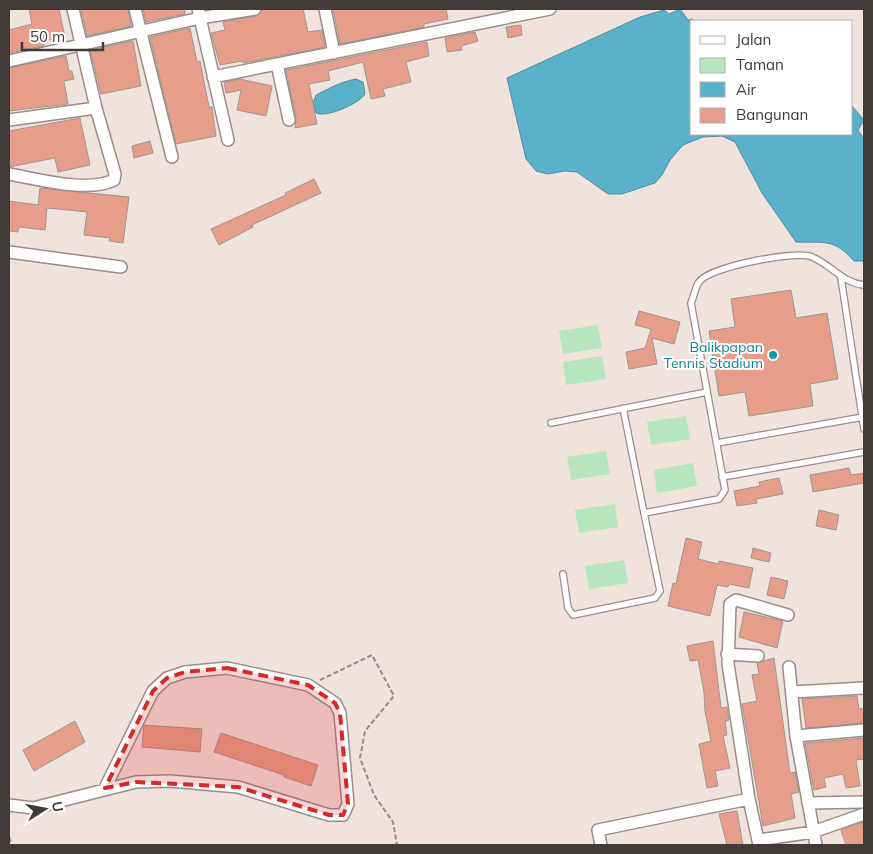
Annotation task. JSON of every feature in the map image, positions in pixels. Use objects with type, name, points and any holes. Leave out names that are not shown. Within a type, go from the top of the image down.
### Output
[{"type":"street","points":[[9,174],[86,186],[106,184],[114,180],[115,174],[96,108],[73,9]]},
{"type":"street","points":[[135,9],[172,157]]},
{"type":"street","points":[[9,61],[140,32],[199,14],[254,9]]},
{"type":"street","points":[[324,9],[334,53]]},
{"type":"street","points":[[213,77],[334,53],[500,14],[550,9]]},
{"type":"street","points":[[199,14],[228,140]]},
{"type":"street","points":[[277,64],[289,120]]},
{"type":"street","points":[[9,120],[96,108]]},
{"type":"street","points":[[9,252],[121,267]]},
{"type":"street","points":[[788,615],[732,601],[730,604],[727,654],[749,799],[759,843],[813,832],[864,814]]},
{"type":"street","points":[[727,654],[758,656]]},
{"type":"street","points":[[789,667],[796,736],[816,845]]},
{"type":"street","points":[[9,805],[33,808],[105,788],[136,782],[170,781],[238,787],[329,815],[343,816],[348,804],[340,713],[336,703],[308,685],[227,668],[185,672],[167,678],[153,691],[105,788]]},
{"type":"street","points":[[792,692],[864,688]]},
{"type":"street","points":[[796,736],[864,730]]},
{"type":"street","points":[[601,845],[598,830],[749,799]]},
{"type":"street","points":[[808,802],[864,802]]},
{"type":"lane","points":[[644,514],[720,499],[725,490],[691,303],[699,281],[713,271],[790,254],[810,256],[832,268],[841,278],[854,284],[864,285]]},
{"type":"lane","points":[[841,278],[864,429]]},
{"type":"lane","points":[[551,422],[707,392]]},
{"type":"lane","points":[[563,574],[568,608],[573,615],[651,599],[658,596],[660,592],[623,408]]},
{"type":"lane","points":[[717,443],[863,417]]},
{"type":"lane","points":[[722,476],[864,452]]},
{"type":"path","points":[[308,685],[372,655],[394,696],[365,731],[360,758],[374,795],[393,822],[397,845]]},
{"type":"path","points":[[9,837],[12,845]]},
{"type":"highlighted area","points":[[227,668],[308,685],[335,703],[340,713],[348,804],[343,815],[329,815],[238,787],[136,782],[105,788],[153,691],[167,678],[185,672]]},
{"type":"green space","points":[[598,325],[602,348],[563,354],[559,331]]},
{"type":"green space","points":[[602,356],[606,379],[566,385],[563,362]]},
{"type":"green space","points":[[686,416],[690,439],[651,445],[647,422]]},
{"type":"green space","points":[[606,451],[610,474],[571,480],[567,457]]},
{"type":"green space","points":[[693,463],[697,486],[657,493],[654,470]]},
{"type":"green space","points":[[615,504],[618,527],[579,533],[575,510]]},
{"type":"green space","points":[[624,560],[628,583],[589,589],[585,566]]},
{"type":"water","points":[[680,9],[688,20],[692,19],[692,20],[690,20],[690,135],[853,135],[853,107],[864,120],[858,130],[864,139],[864,261],[854,261],[840,248],[828,243],[796,242],[762,193],[735,142],[722,136],[703,137],[683,145],[670,160],[655,183],[622,194],[608,194],[577,172],[565,171],[548,174],[536,171],[526,159],[507,78],[640,17],[664,10],[669,14]]},
{"type":"water","points":[[356,79],[363,82],[365,94],[362,98],[334,112],[327,114],[316,113],[313,103],[316,95]]},
{"type":"building","points":[[29,9],[59,9],[65,37],[43,41],[44,46],[9,53],[9,30],[32,24]]},
{"type":"building","points":[[81,9],[128,9],[131,26],[87,36]]},
{"type":"building","points":[[143,9],[184,9],[185,14],[146,22]]},
{"type":"building","points":[[262,9],[303,9],[308,32],[322,30],[325,47],[243,63],[242,61],[220,65],[211,33],[225,30],[223,22],[257,16]]},
{"type":"building","points":[[333,9],[446,9],[448,19],[424,24],[424,27],[340,44]]},
{"type":"building","points":[[521,25],[522,35],[508,38],[506,27]]},
{"type":"building","points":[[190,28],[197,62],[200,61],[209,107],[212,107],[216,136],[176,144],[150,37]]},
{"type":"building","points":[[475,32],[478,41],[461,46],[462,50],[447,52],[445,38]]},
{"type":"building","points":[[133,41],[141,86],[101,94],[90,50]]},
{"type":"building","points":[[427,42],[429,56],[406,62],[411,82],[383,89],[385,96],[371,99],[363,62],[328,71],[330,80],[309,84],[317,124],[295,128],[296,118],[286,70]]},
{"type":"building","points":[[66,56],[69,71],[72,71],[74,79],[64,81],[68,104],[9,111],[9,68]]},
{"type":"building","points":[[240,79],[272,86],[266,116],[237,110],[241,90],[226,93],[224,82]]},
{"type":"building","points":[[80,118],[90,165],[58,172],[55,158],[9,167],[9,131]]},
{"type":"building","points":[[150,141],[153,153],[134,158],[132,146]]},
{"type":"building","points":[[314,179],[321,193],[252,225],[253,227],[219,245],[211,229],[286,195],[285,193]]},
{"type":"building","points":[[40,188],[129,197],[123,243],[109,241],[110,238],[84,235],[87,212],[47,208],[45,230],[19,227],[18,232],[9,231],[9,201],[38,205]]},
{"type":"building","name":"Balikpapan Tennis Stadium","points":[[791,290],[796,318],[827,313],[838,379],[810,384],[813,406],[749,416],[745,392],[719,396],[709,331],[735,327],[731,299]]},
{"type":"building","points":[[639,311],[680,322],[674,344],[652,338],[657,364],[629,369],[626,352],[645,348],[651,329],[635,325]]},
{"type":"building","points":[[849,468],[851,475],[864,473],[864,483],[813,492],[810,475]]},
{"type":"building","points":[[779,478],[783,494],[756,499],[757,503],[737,506],[734,491],[760,486],[759,482]]},
{"type":"building","points":[[819,510],[839,515],[836,530],[816,526]]},
{"type":"building","points":[[686,538],[702,542],[698,559],[719,564],[719,561],[753,568],[749,588],[729,584],[728,587],[717,585],[710,616],[668,606],[673,583],[676,584]]},
{"type":"building","points":[[753,548],[771,553],[769,562],[751,558]]},
{"type":"building","points":[[771,577],[788,581],[784,599],[767,595]]},
{"type":"building","points":[[744,612],[783,621],[777,648],[739,637]]},
{"type":"building","points":[[713,641],[721,708],[727,707],[729,720],[725,721],[727,735],[723,736],[730,768],[715,771],[718,786],[707,788],[699,744],[711,741],[698,660],[690,661],[687,646]]},
{"type":"building","points":[[774,658],[790,773],[795,772],[799,792],[791,794],[795,818],[763,826],[742,704],[757,701],[752,675],[759,674],[757,663]]},
{"type":"building","points":[[857,696],[859,709],[864,708],[864,723],[806,728],[802,699]]},
{"type":"building","points":[[75,721],[85,742],[34,771],[23,750]]},
{"type":"building","points":[[144,725],[202,729],[200,752],[142,747]]},
{"type":"building","points":[[221,733],[318,765],[311,786],[214,752]]},
{"type":"building","points":[[864,738],[864,759],[856,760],[860,786],[846,788],[843,774],[824,778],[826,787],[814,790],[805,743]]},
{"type":"building","points":[[737,811],[743,845],[727,845],[719,814]]},
{"type":"building","points":[[863,822],[864,845],[846,845],[841,830]]},
{"type":"place","name":"Balikpapan Tennis Stadium","points":[[773,355]]}]
